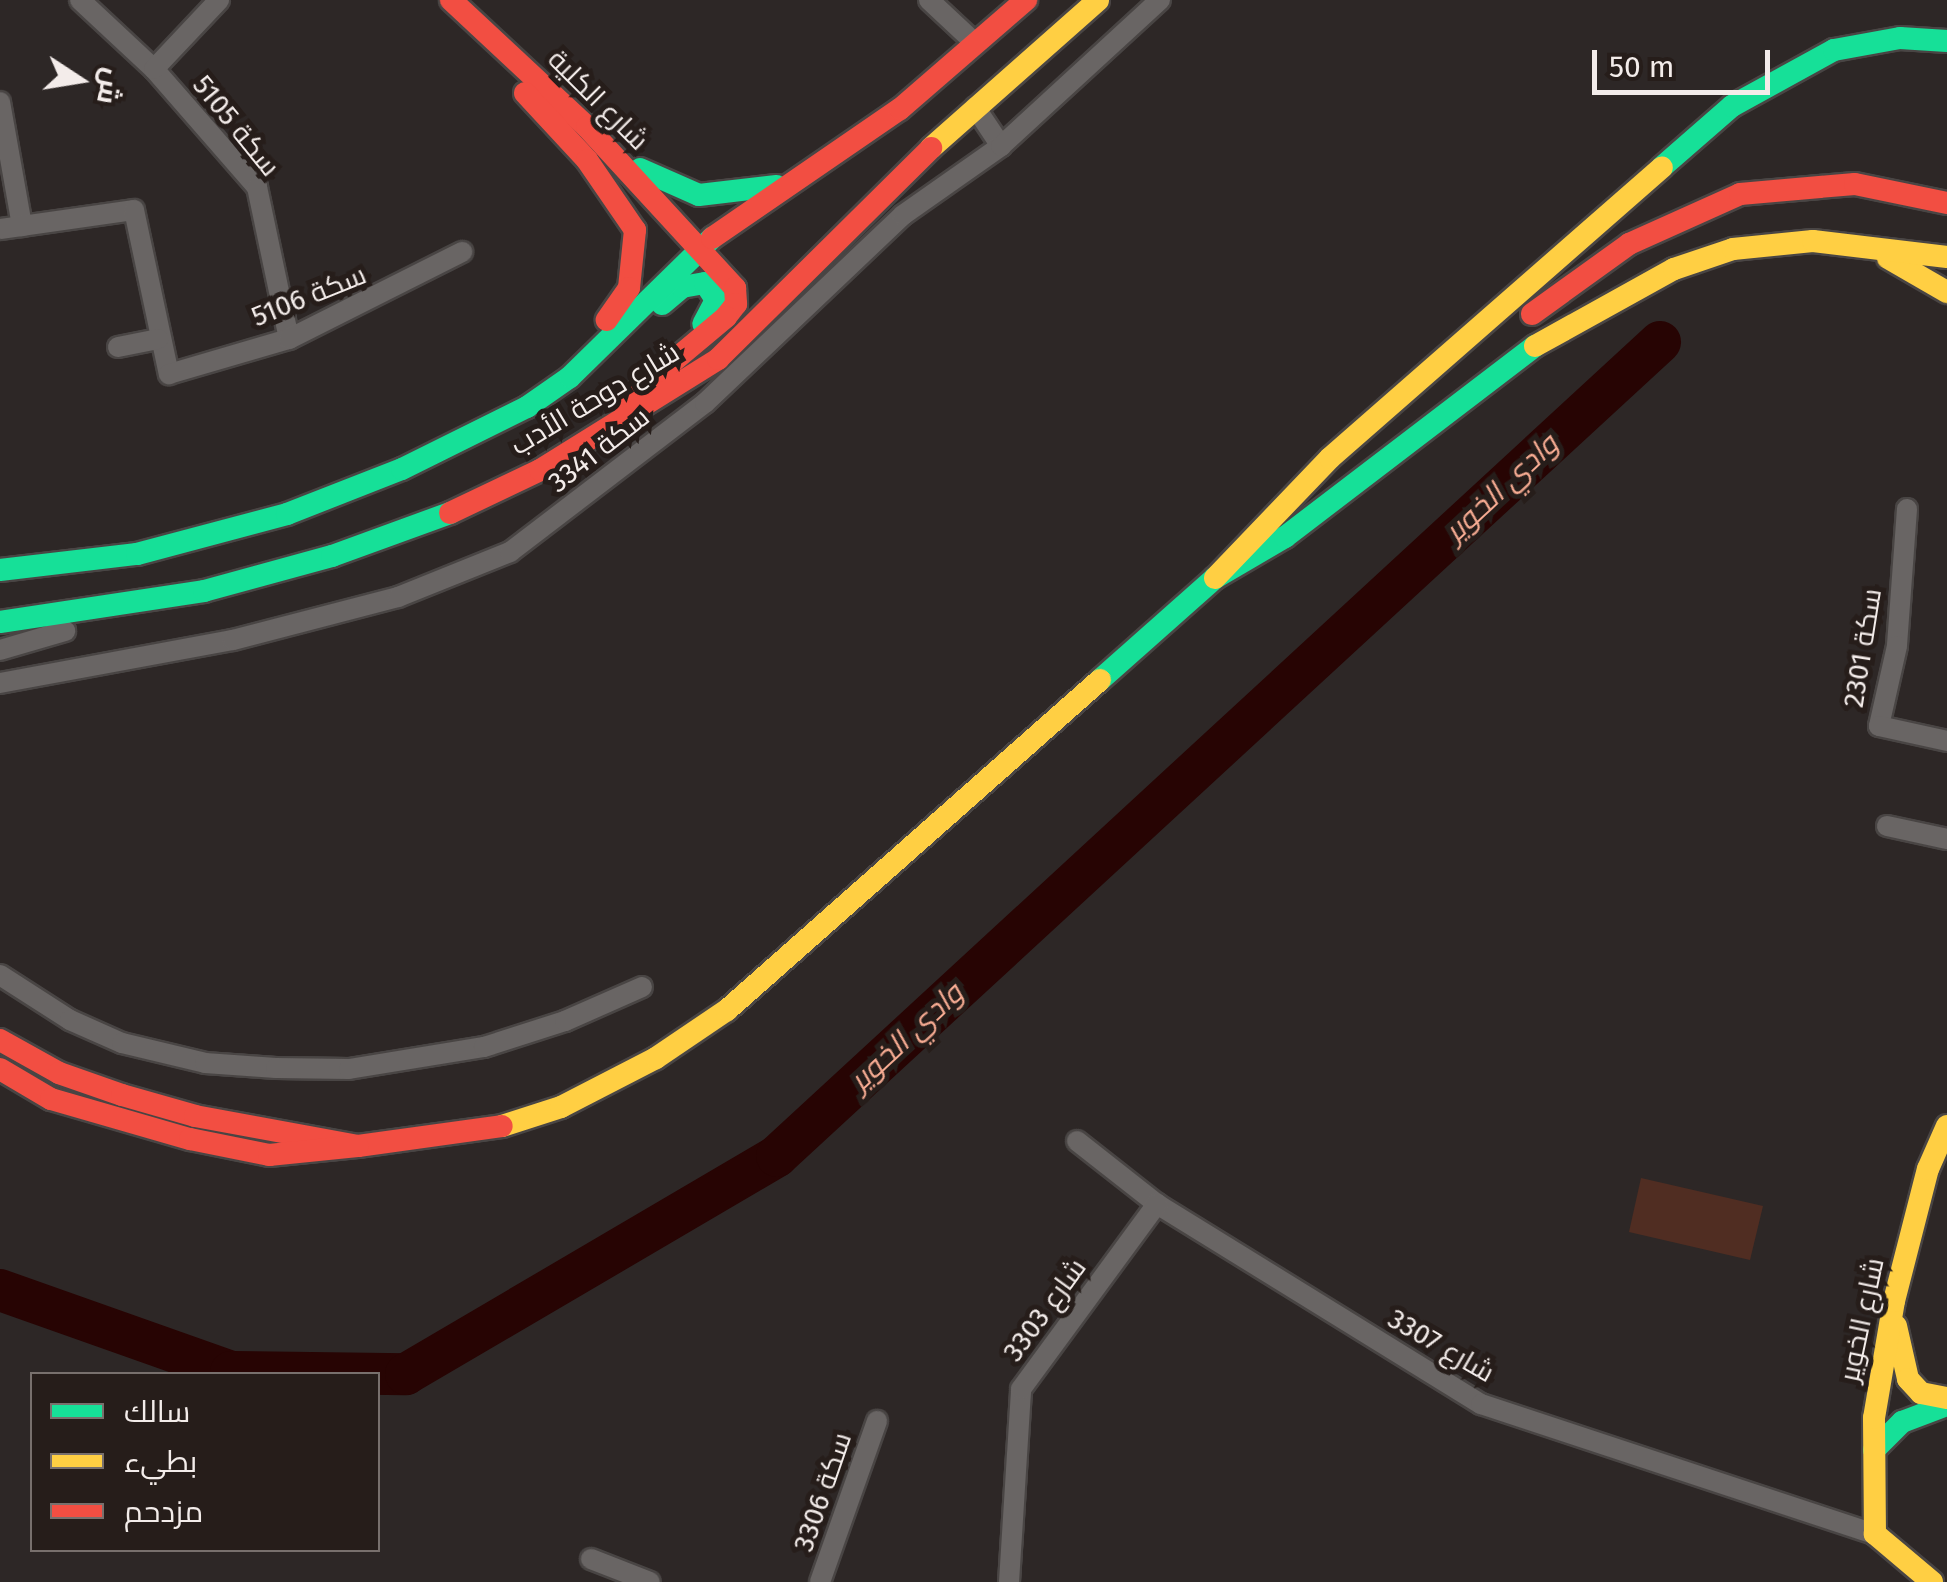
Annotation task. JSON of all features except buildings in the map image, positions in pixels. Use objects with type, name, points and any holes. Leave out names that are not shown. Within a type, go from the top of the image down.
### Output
[{"type":"main road","name":"شارع الكلية","points":[[450,0],[587,127],[726,273],[736,304],[678,354]]},
{"type":"main road","points":[[450,0],[587,160],[634,230],[630,288],[570,377]]},
{"type":"main road","name":"شارع دوحة الأدب","points":[[0,570],[137,554],[286,514],[490,428],[570,377],[699,247],[900,109],[1026,0]]},
{"type":"main road","name":"شارع دوحة الأدب","points":[[0,622],[204,591],[332,556],[459,510],[540,470],[588,436],[718,359],[975,107],[1098,0]]},
{"type":"main road","points":[[1216,578],[1330,458],[1732,106],[1787,72],[1834,50],[1900,38],[1947,41]]},
{"type":"main road","points":[[587,127],[649,176],[699,195],[799,181]]},
{"type":"main road","points":[[0,1069],[82,1110],[268,1155],[494,1128],[561,1107],[656,1058],[727,1010],[1216,578],[1568,284],[1628,244],[1740,194],[1801,184],[1855,184],[1947,203]]},
{"type":"main road","points":[[1216,578],[1285,536],[1519,354],[1615,297],[1674,269],[1746,247],[1814,241],[1882,254],[1947,257]]},
{"type":"main road","points":[[1882,254],[1947,292]]},
{"type":"main road","points":[[570,377],[610,354],[682,287],[705,284],[716,300],[712,311],[678,354],[588,436]]},
{"type":"main road","points":[[0,642],[66,630],[98,610]]},
{"type":"main road","points":[[0,1040],[59,1073],[140,1100],[358,1146]]},
{"type":"main road","name":"شارع الخوير","points":[[1875,1534],[1877,1378],[1928,1169],[1947,1126]]},
{"type":"main road","points":[[1894,1301],[1908,1380],[1921,1393],[1947,1402]]},
{"type":"main road","points":[[1874,1450],[1902,1422],[1947,1402]]},
{"type":"main road","points":[[1875,1534],[1932,1582]]},
{"type":"street","name":"سكة 5105","points":[[80,0],[154,69],[257,187],[289,339]]},
{"type":"street","name":"سكة 5105","points":[[154,69],[219,0]]},
{"type":"street","points":[[929,0],[975,43]]},
{"type":"street","name":"سكة 3341","points":[[0,683],[232,640],[398,597],[510,552],[706,403],[903,215],[1001,146],[1160,0]]},
{"type":"street","points":[[0,102],[22,226]]},
{"type":"street","points":[[975,107],[1001,146]]},
{"type":"street","points":[[0,229],[134,210],[158,339],[118,347]]},
{"type":"street","name":"سكة 5106","points":[[158,339],[169,374],[289,339],[462,252]]},
{"type":"street","name":"سكة 2301","points":[[1907,509],[1897,646],[1879,726],[1947,741]]},
{"type":"street","points":[[0,650],[66,630]]},
{"type":"street","points":[[1888,826],[1947,838]]},
{"type":"street","points":[[0,975],[70,1020],[122,1043],[204,1063],[349,1070],[484,1047],[565,1022],[642,987]]},
{"type":"street","name":"3307 شارع","points":[[1077,1142],[1157,1204],[1481,1404],[1875,1534]]},
{"type":"street","name":"3303 شارع","points":[[1010,1582],[1022,1389],[1157,1204]]},
{"type":"street","name":"سكة 3306","points":[[820,1582],[877,1421]]},
{"type":"street","points":[[591,1559],[650,1582]]},
{"type":"shaded area","points":[[1641,1178],[1763,1206],[1750,1260],[1629,1232]]},
{"type":"waterway","name":"وادي الخوير","points":[[380,1374],[406,1374],[777,1156],[1660,342]]},
{"type":"waterway","name":"وادي الخوير","points":[[0,1290],[231,1372]]},
{"type":"traffic: fast","points":[[1662,167],[1732,106],[1834,50],[1900,38],[1947,41]]},
{"type":"traffic: fast","points":[[640,169],[699,195],[776,186]]},
{"type":"traffic: fast","points":[[0,570],[137,554],[287,514],[402,469],[527,407],[570,377],[712,238]]},
{"type":"traffic: fast","points":[[662,304],[682,287],[705,283],[716,300],[703,324]]},
{"type":"traffic: fast","points":[[1100,680],[1215,578],[1285,537],[1535,346]]},
{"type":"traffic: fast","points":[[0,622],[204,591],[332,556],[450,513]]},
{"type":"traffic: fast","points":[[1874,1450],[1902,1422],[1947,1405]]},
{"type":"traffic: slow","points":[[931,148],[1098,0]]},
{"type":"traffic: slow","points":[[1215,578],[1330,458],[1662,167]]},
{"type":"traffic: slow","points":[[1535,346],[1674,269],[1733,249],[1813,241],[1947,257]]},
{"type":"traffic: slow","points":[[1888,258],[1947,292]]},
{"type":"traffic: slow","points":[[502,1126],[561,1107],[656,1058],[727,1010],[1100,680]]},
{"type":"traffic: slow","points":[[1932,1582],[1875,1534],[1874,1418],[1894,1301],[1928,1169],[1947,1126]]},
{"type":"traffic: slow","points":[[1896,1326],[1908,1379],[1921,1393],[1947,1398]]},
{"type":"traffic: jam","points":[[451,0],[587,127],[735,288],[736,304],[726,317],[623,403]]},
{"type":"traffic: jam","points":[[712,238],[900,109],[1026,0]]},
{"type":"traffic: jam","points":[[525,93],[587,160],[635,230],[629,288],[607,320]]},
{"type":"traffic: jam","points":[[450,513],[540,470],[718,359],[931,148]]},
{"type":"traffic: jam","points":[[1532,314],[1629,244],[1740,194],[1855,184],[1947,203]]},
{"type":"traffic: jam","points":[[0,1040],[59,1073],[122,1095],[195,1116],[358,1146],[502,1126]]},
{"type":"traffic: jam","points":[[0,1069],[51,1099],[190,1139],[269,1155],[358,1146]]}]
